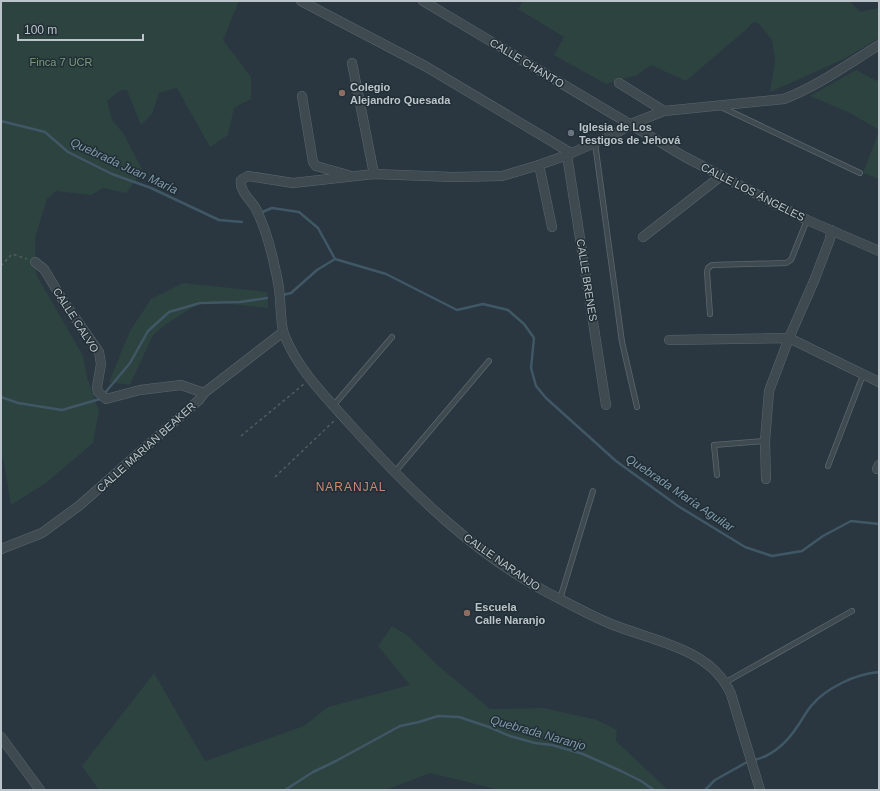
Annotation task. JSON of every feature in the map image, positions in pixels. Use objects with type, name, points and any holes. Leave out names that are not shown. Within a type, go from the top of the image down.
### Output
[{"type":"street","points":[[301,1],[425,66],[569,154]]},
{"type":"street","name":"CALLE CHANTO","points":[[423,1],[631,124]]},
{"type":"street","points":[[283,332],[279,287],[264,227],[255,208],[240,185],[240,180],[248,176],[293,183],[374,174],[453,177],[502,176],[569,154],[595,143],[631,124],[664,111],[784,99],[823,80],[879,45]]},
{"type":"street","points":[[352,62],[374,174]]},
{"type":"street","points":[[619,83],[664,111]]},
{"type":"street","points":[[302,96],[313,162],[316,166],[351,176]]},
{"type":"street","name":"CALLE LOS ÁNGELES","points":[[631,124],[685,157],[721,176],[807,220],[879,251]]},
{"type":"street","name":"CALLE BRENES","points":[[569,154],[606,404]]},
{"type":"street","points":[[539,165],[552,227]]},
{"type":"street","points":[[643,237],[721,176]]},
{"type":"street","points":[[766,479],[765,441],[770,391],[789,338],[814,281],[830,239],[831,230]]},
{"type":"street","name":"CALLE CALVO","points":[[35,262],[44,269],[62,299],[99,352],[101,364],[96,387],[102,396],[106,399],[140,390],[181,386],[204,393]]},
{"type":"street","name":"CALLE NARANJO","points":[[283,332],[294,354],[310,379],[333,406],[394,473],[472,543],[527,581],[560,599],[611,624],[675,646],[707,663],[719,674],[726,682],[733,701],[760,790]]},
{"type":"street","name":"CALLE MARIAN BEAKER","points":[[1,549],[42,533],[80,506],[199,400],[204,393],[283,332]]},
{"type":"street","points":[[669,340],[789,338],[879,382]]},
{"type":"street","points":[[1,736],[40,790]]},
{"type":"lane","points":[[717,105],[860,173]]},
{"type":"lane","points":[[595,143],[622,342],[638,407]]},
{"type":"lane","points":[[710,314],[708,268],[712,265],[786,263],[791,260],[807,220]]},
{"type":"lane","points":[[333,406],[392,337]]},
{"type":"lane","points":[[394,473],[489,361]]},
{"type":"lane","points":[[828,466],[863,375]]},
{"type":"lane","points":[[717,475],[714,445],[765,441]]},
{"type":"lane","points":[[560,599],[593,491]]},
{"type":"lane","points":[[726,682],[852,611]]},
{"type":"path","points":[[1,266],[12,254],[35,262]]},
{"type":"path","points":[[241,436],[310,379]]},
{"type":"path","points":[[275,477],[341,414]]},
{"type":"green space","name":"Finca 7 UCR","points":[[1,1],[239,1],[223,40],[251,77],[251,99],[234,108],[228,135],[210,147],[177,88],[159,93],[152,114],[141,125],[127,90],[121,90],[107,101],[112,120],[123,133],[143,171],[126,193],[103,188],[91,195],[56,191],[47,199],[35,238],[36,274],[83,356],[87,377],[99,411],[93,443],[46,483],[11,505],[3,457],[1,458]]},
{"type":"green space","points":[[523,1],[850,1],[860,12],[878,8],[879,38],[844,59],[770,92],[775,61],[772,40],[758,23],[753,22],[686,81],[651,65],[637,75],[606,84],[554,55],[564,37],[518,9]]},
{"type":"green space","points":[[856,70],[879,82],[879,130],[850,113],[810,96]]},
{"type":"green space","points":[[879,131],[879,179],[863,173]]},
{"type":"green space","points":[[183,283],[267,292],[268,308],[203,301],[166,324],[153,335],[130,385],[109,382],[130,331],[151,299]]},
{"type":"green space","points":[[392,626],[407,635],[441,668],[490,709],[544,708],[597,720],[617,730],[616,741],[668,790],[500,790],[430,773],[386,790],[99,790],[82,766],[154,673],[205,761],[304,726],[328,707],[410,685],[378,646]]},
{"type":"waterway","name":"Quebrada Juan María","points":[[1,121],[45,132],[68,152],[112,174],[151,188],[219,220],[242,222]]},
{"type":"waterway","name":"Quebrada Juan María","points":[[260,213],[272,208],[299,212],[318,228],[335,259]]},
{"type":"waterway","name":"Quebrada María Aguilar","points":[[283,295],[291,293],[317,270],[335,259],[386,274],[457,310],[483,304],[508,310],[524,324],[534,338],[531,368],[536,386],[546,398],[616,461],[678,506],[745,547],[772,556],[802,551],[823,536],[851,521],[879,524]]},
{"type":"waterway","name":"Quebrada María Aguilar","points":[[104,394],[130,363],[148,331],[169,312],[200,303],[240,302],[267,298]]},
{"type":"waterway","name":"Quebrada María Aguilar","points":[[1,397],[18,403],[62,410],[100,399],[101,397]]},
{"type":"waterway","name":"Quebrada Naranjo","points":[[754,760],[773,752],[784,743],[793,733],[811,706],[825,693],[851,679],[870,673],[879,672]]},
{"type":"waterway","name":"Quebrada Naranjo","points":[[285,790],[313,772],[400,726],[438,716],[459,717],[510,736],[535,743],[552,745],[583,754],[641,781],[654,790]]},
{"type":"waterway","name":"Quebrada Naranjo","points":[[705,790],[715,780],[749,761]]},
{"type":"place","name":"Colegio Alejandro Quesada","points":[[342,93]]},
{"type":"place","name":"Iglesia de Los Testigos de Jehová","points":[[571,133]]},
{"type":"place","name":"Escuela Calle Naranjo","points":[[467,613]]},
{"type":"district","name":"NARANJAL","points":[[351,487]]}]
